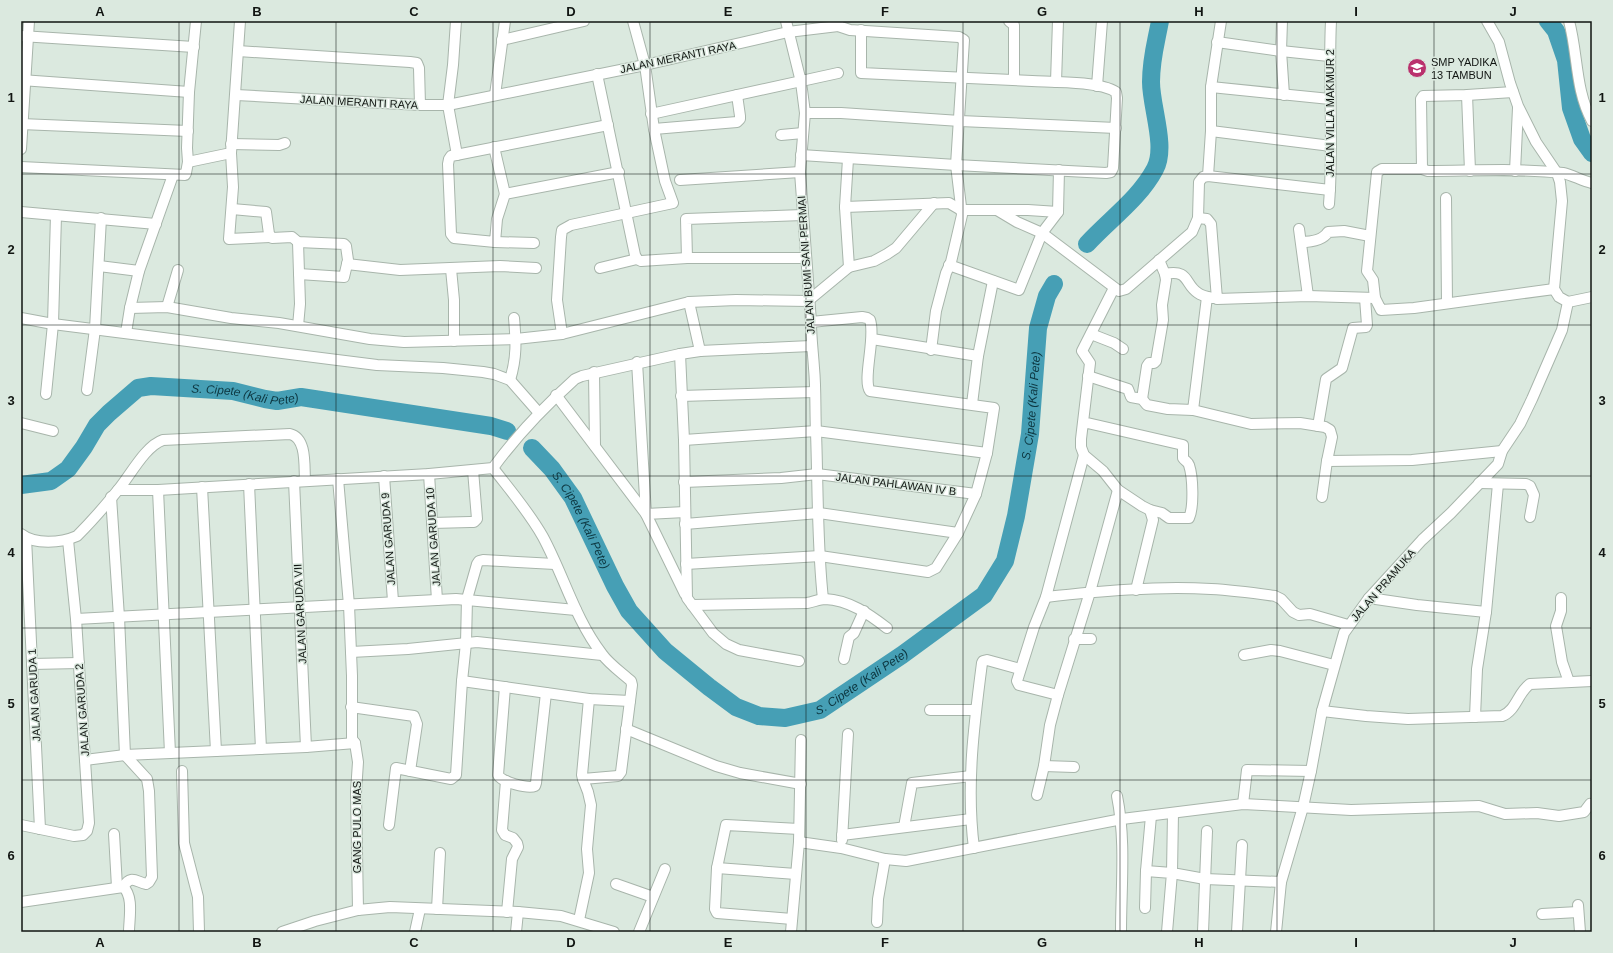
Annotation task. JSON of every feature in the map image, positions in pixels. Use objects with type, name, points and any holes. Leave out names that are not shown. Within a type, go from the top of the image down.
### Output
[{"type":"street","points":[[21,149],[25,36],[29,21]]},
{"type":"street","points":[[21,166],[185,175],[188,162],[189,92],[196,21]]},
{"type":"street","points":[[240,21],[236,95],[231,148],[233,187],[229,239],[293,237],[298,242],[344,244],[348,250],[344,277],[299,274]]},
{"type":"street","points":[[456,21],[453,66],[448,106],[457,155]]},
{"type":"street","points":[[495,95],[505,21]]},
{"type":"street","points":[[502,40],[538,26],[584,21]]},
{"type":"street","points":[[562,334],[557,300],[560,237],[562,230],[571,225],[673,203],[665,181],[651,114],[645,65],[633,21]]},
{"type":"street","name":"JALAN BUMI SANI PERMAI","points":[[493,468],[509,446],[539,413],[556,395],[575,379],[594,372],[637,362],[700,351],[811,346],[811,322],[808,301],[800,172],[805,113],[801,82],[786,21]]},
{"type":"street","points":[[1009,21],[1014,25],[1014,80]]},
{"type":"street","points":[[1056,82],[1058,21]]},
{"type":"street","points":[[1097,86],[1102,21]]},
{"type":"street","points":[[1208,176],[1211,131],[1211,87],[1221,21]]},
{"type":"street","points":[[1282,21],[1281,51],[1284,95]]},
{"type":"street","name":"JALAN VILLA MAKMUR 2","points":[[1329,204],[1331,146],[1329,56],[1331,21]]},
{"type":"street","points":[[1487,21],[1499,42],[1518,106],[1536,142],[1557,173],[1562,201],[1554,289],[1559,297],[1568,302],[1592,298]]},
{"type":"street","points":[[1569,21],[1581,92],[1584,105],[1592,121]]},
{"type":"street","name":"JALAN MERANTI RAYA","points":[[236,95],[448,106],[645,65],[788,32],[838,24],[850,30],[962,38],[964,43],[961,78]]},
{"type":"street","points":[[801,155],[848,159],[1059,170],[1111,172],[1113,168],[1117,94],[1113,90],[1097,86],[1056,82],[861,73],[861,30]]},
{"type":"street","points":[[25,36],[194,47]]},
{"type":"street","points":[[1217,42],[1329,56]]},
{"type":"street","points":[[238,51],[417,63],[419,68],[420,105]]},
{"type":"street","points":[[651,114],[838,73]]},
{"type":"street","points":[[597,74],[637,259],[641,262],[687,258],[806,258]]},
{"type":"street","points":[[930,350],[936,311],[962,215],[956,165],[960,121],[961,78]]},
{"type":"street","points":[[23,80],[189,92]]},
{"type":"street","points":[[1211,87],[1330,99]]},
{"type":"street","points":[[1422,169],[1421,99],[1423,96],[1513,92]]},
{"type":"street","points":[[654,129],[737,122],[740,116],[737,95]]},
{"type":"street","points":[[1467,95],[1470,171]]},
{"type":"street","points":[[1515,171],[1518,106]]},
{"type":"street","points":[[805,113],[841,113],[960,121],[1116,128]]},
{"type":"street","points":[[22,124],[188,131]]},
{"type":"street","points":[[534,244],[496,242],[452,237],[449,159],[451,156],[608,125]]},
{"type":"street","points":[[1211,131],[1331,146]]},
{"type":"street","points":[[781,135],[803,134]]},
{"type":"street","points":[[188,162],[231,148],[279,145],[285,143]]},
{"type":"street","points":[[494,147],[505,194],[497,219],[496,242]]},
{"type":"street","points":[[848,159],[845,207],[849,267]]},
{"type":"street","points":[[1318,426],[1326,379],[1342,368],[1353,328],[1366,327],[1367,325],[1373,280],[1368,275],[1367,271],[1378,170],[1422,169],[1428,171],[1515,171],[1557,173],[1592,182]]},
{"type":"street","points":[[949,265],[1019,290],[1042,233],[1058,212],[1059,170]]},
{"type":"street","points":[[505,194],[619,172]]},
{"type":"street","points":[[680,180],[800,172]]},
{"type":"street","points":[[126,333],[130,308],[139,271],[173,175]]},
{"type":"street","points":[[997,210],[1017,222],[1042,233],[1119,291],[1126,289],[1192,232],[1198,218],[1199,182],[1203,177],[1208,176],[1330,190]]},
{"type":"street","points":[[1446,198],[1447,303]]},
{"type":"street","points":[[130,308],[167,307],[231,318],[298,326],[370,340],[404,342],[454,341],[516,339],[562,334],[689,302],[736,300],[808,301],[849,267],[874,261],[896,248],[934,203]]},
{"type":"street","points":[[845,207],[949,203],[961,210],[1058,212]]},
{"type":"street","points":[[232,209],[266,212],[270,237]]},
{"type":"street","points":[[21,212],[156,224]]},
{"type":"street","points":[[46,394],[53,324],[56,215]]},
{"type":"street","points":[[687,258],[686,219],[803,215]]},
{"type":"street","points":[[87,390],[95,329],[100,266],[101,218]]},
{"type":"street","points":[[1193,410],[1212,298],[1211,224],[1207,220],[1198,218]]},
{"type":"street","points":[[1299,229],[1308,296]]},
{"type":"street","points":[[1301,242],[1314,241],[1325,236],[1328,232],[1344,231],[1370,236]]},
{"type":"street","points":[[298,242],[300,304],[298,326]]},
{"type":"street","points":[[600,268],[637,259]]},
{"type":"street","points":[[1142,399],[1147,366],[1149,363],[1154,363],[1156,361],[1163,320],[1162,305],[1166,274],[1159,260]]},
{"type":"street","points":[[347,264],[400,270],[500,266],[536,268]]},
{"type":"street","points":[[100,266],[139,271]]},
{"type":"street","points":[[451,269],[454,300],[454,341]]},
{"type":"street","points":[[167,307],[178,270]]},
{"type":"street","points":[[1166,274],[1174,272],[1181,274],[1188,280],[1195,291],[1212,298],[1308,296],[1370,298],[1379,308],[1385,311],[1554,289]]},
{"type":"street","points":[[972,404],[978,356],[993,281]]},
{"type":"street","points":[[1083,422],[1183,445],[1183,458],[1189,464],[1191,478],[1190,516],[1187,519],[1169,518],[1162,513],[1150,510],[1118,490],[1103,471],[1084,455],[1081,447],[1085,392],[1090,363],[1082,351],[1114,288]]},
{"type":"street","points":[[689,302],[700,351]]},
{"type":"street","name":"JALAN PRAMUKA","points":[[1276,932],[1281,882],[1311,771],[1322,711],[1344,633],[1348,625],[1369,598],[1422,540],[1452,513],[1498,464],[1502,451],[1520,424],[1532,399],[1562,330],[1568,302]]},
{"type":"street","points":[[21,318],[53,324],[377,365],[464,370],[494,374],[510,380],[539,413]]},
{"type":"street","points":[[510,380],[515,365],[517,348],[514,318]]},
{"type":"street","points":[[686,564],[820,556],[928,572],[936,568],[958,533],[976,494],[987,453],[994,408],[870,391],[867,384],[872,340],[871,325],[867,318],[811,322]]},
{"type":"street","points":[[1091,334],[1114,343],[1123,349]]},
{"type":"street","points":[[872,340],[930,350],[978,356]]},
{"type":"street","points":[[811,346],[814,367],[820,556],[823,599]]},
{"type":"street","points":[[680,354],[684,440],[686,564],[690,602]]},
{"type":"street","points":[[637,362],[646,514]]},
{"type":"street","points":[[594,372],[595,446]]},
{"type":"street","points":[[1088,376],[1128,389],[1130,396],[1142,399],[1147,405],[1168,409],[1193,410],[1251,424],[1300,423],[1325,427],[1331,434],[1332,438],[1322,498]]},
{"type":"street","points":[[681,396],[815,392]]},
{"type":"street","points":[[556,395],[646,514],[690,602],[713,633],[726,644],[739,650],[798,660]]},
{"type":"street","points":[[21,423],[53,431]]},
{"type":"street","points":[[684,440],[816,432],[987,453]]},
{"type":"street","points":[[23,536],[35,541],[68,540],[76,536],[84,529],[114,494],[145,455],[162,440],[295,435],[302,444],[305,480]]},
{"type":"street","points":[[1327,461],[1412,460],[1502,451]]},
{"type":"street","points":[[1058,695],[1019,685],[1017,682],[1034,626],[1046,597],[1084,455]]},
{"type":"street","points":[[114,494],[305,480],[429,474],[493,468],[527,512],[543,537],[584,627],[602,655],[631,681],[633,689],[620,775],[583,780]]},
{"type":"street","points":[[432,523],[474,522],[477,519],[473,470]]},
{"type":"street","name":"JALAN GARUDA 10","points":[[429,474],[437,600]]},
{"type":"street","name":"JALAN PAHLAWAN IV B","points":[[684,482],[781,478],[817,474],[976,494]]},
{"type":"street","name":"JALAN GARUDA 9","points":[[384,476],[393,602]]},
{"type":"street","name":"GANG PULO MAS","points":[[338,479],[349,605],[352,739],[355,743],[358,762],[356,792],[358,910]]},
{"type":"street","name":"JALAN GARUDA VII","points":[[294,481],[306,747]]},
{"type":"street","points":[[1479,483],[1526,484],[1530,486],[1534,495],[1530,517]]},
{"type":"street","points":[[249,484],[261,749]]},
{"type":"street","points":[[1475,717],[1478,662],[1486,612],[1498,484]]},
{"type":"street","points":[[202,487],[210,613],[216,751]]},
{"type":"street","points":[[158,490],[170,753]]},
{"type":"street","points":[[1037,795],[1044,766],[1050,726],[1058,695],[1074,639],[1090,592],[1118,490]]},
{"type":"street","points":[[114,494],[126,755],[147,779],[149,791],[152,877],[146,884],[128,880],[120,887]]},
{"type":"street","points":[[1136,590],[1153,520],[1150,510]]},
{"type":"street","points":[[646,514],[685,512]]},
{"type":"street","points":[[685,524],[819,513],[958,533]]},
{"type":"street","name":"JALAN GARUDA 1","points":[[23,536],[32,664],[40,829]]},
{"type":"street","name":"JALAN GARUDA 2","points":[[40,829],[74,836],[83,835],[87,831],[89,823],[76,620],[68,540]]},
{"type":"street","points":[[389,825],[396,768],[450,779],[454,778],[466,644],[467,599],[475,568],[479,561],[555,564]]},
{"type":"street","points":[[1046,597],[1090,592],[1212,589],[1275,596],[1281,599],[1293,612],[1299,615],[1310,614],[1348,625]]},
{"type":"street","points":[[1369,598],[1417,605],[1486,612]]},
{"type":"street","points":[[1561,598],[1561,611],[1556,626],[1562,662],[1569,682]]},
{"type":"street","points":[[76,620],[164,614],[210,613],[467,599],[576,610]]},
{"type":"street","points":[[690,602],[807,603],[823,599],[864,611],[887,628]]},
{"type":"street","points":[[844,659],[849,637],[854,632],[864,611]]},
{"type":"street","points":[[1074,639],[1091,639]]},
{"type":"street","points":[[351,652],[408,649],[477,642],[602,655]]},
{"type":"street","points":[[1244,655],[1271,650],[1280,651],[1334,665]]},
{"type":"street","points":[[974,848],[970,819],[971,776],[976,710],[983,661],[987,660],[1020,669]]},
{"type":"street","points":[[32,664],[79,663]]},
{"type":"street","points":[[1322,711],[1408,719],[1475,717],[1506,714],[1510,712],[1525,687],[1530,684],[1592,680]]},
{"type":"street","points":[[462,682],[505,686],[589,699],[630,701]]},
{"type":"street","points":[[505,686],[498,771],[499,778],[528,788],[535,786],[536,783],[546,693]]},
{"type":"street","points":[[579,920],[589,873],[587,849],[591,805],[582,775],[589,699]]},
{"type":"street","points":[[351,707],[414,716],[417,724],[410,771]]},
{"type":"street","points":[[930,710],[976,710]]},
{"type":"street","points":[[626,729],[716,766],[740,773],[801,784]]},
{"type":"street","points":[[841,848],[848,734]]},
{"type":"street","points":[[791,932],[799,842],[802,740]]},
{"type":"street","points":[[85,760],[126,755],[306,747],[355,743]]},
{"type":"street","points":[[1044,766],[1074,766]]},
{"type":"street","points":[[1243,804],[1247,770],[1311,771]]},
{"type":"street","points":[[182,772],[184,843],[198,897],[199,932]]},
{"type":"street","points":[[904,827],[912,783],[971,776]]},
{"type":"street","points":[[506,781],[502,830],[505,835],[513,838],[518,847],[512,859],[507,912]]},
{"type":"street","points":[[1117,796],[1122,819],[1123,882],[1121,932]]},
{"type":"street","points":[[799,842],[841,848],[885,859],[906,861],[918,860],[1122,819],[1243,804],[1351,810],[1479,806],[1505,814],[1537,813],[1559,816],[1584,812],[1590,804],[1592,805]]},
{"type":"street","points":[[1167,932],[1172,873],[1173,813]]},
{"type":"street","points":[[1145,908],[1146,870],[1151,816]]},
{"type":"street","points":[[842,834],[970,819]]},
{"type":"street","points":[[21,825],[40,829]]},
{"type":"street","points":[[792,919],[717,913],[715,909],[717,868],[726,825],[799,829]]},
{"type":"street","points":[[1203,932],[1207,832]]},
{"type":"street","points":[[114,834],[120,887]]},
{"type":"street","points":[[1237,932],[1242,845]]},
{"type":"street","points":[[437,909],[440,853]]},
{"type":"street","points":[[877,922],[878,900],[885,859]]},
{"type":"street","points":[[717,868],[796,874]]},
{"type":"street","points":[[639,932],[664,869]]},
{"type":"street","points":[[1146,870],[1205,879],[1281,882]]},
{"type":"street","points":[[616,884],[653,897]]},
{"type":"street","points":[[21,902],[120,887],[127,890],[130,900],[129,932]]},
{"type":"street","points":[[282,932],[315,921],[358,910],[390,907],[518,912],[561,916],[579,920],[614,932]]},
{"type":"street","points":[[1542,914],[1578,908],[1580,932]]},
{"type":"street","points":[[415,932],[420,909]]},
{"type":"street","points":[[516,932],[518,912]]},
{"type":"waterway","name":"S. Cipete (Kali Pete)","points":[[1087,244],[1141,190],[1155,169],[1158,160],[1159,138],[1152,92],[1151,73],[1160,21]]},
{"type":"waterway","name":"S. Cipete (Kali Pete)","points":[[1548,21],[1556,31],[1566,60],[1571,108],[1582,139],[1592,153]]},
{"type":"waterway","name":"S. Cipete (Kali Pete)","points":[[532,448],[552,469],[573,498],[615,586],[629,611],[665,651],[736,707],[759,716],[785,718],[820,710],[902,655],[984,595],[1005,561],[1016,516],[1030,434],[1038,328],[1047,296],[1054,284]]},
{"type":"waterway","name":"S. Cipete (Kali Pete)","points":[[21,485],[51,481],[68,469],[84,447],[97,425],[138,388],[151,386],[233,391],[277,401],[301,397],[491,426],[507,431]]},
{"type":"place","name":"SMP YADIKA 13 TAMBUN","points":[[1417,68]]}]
